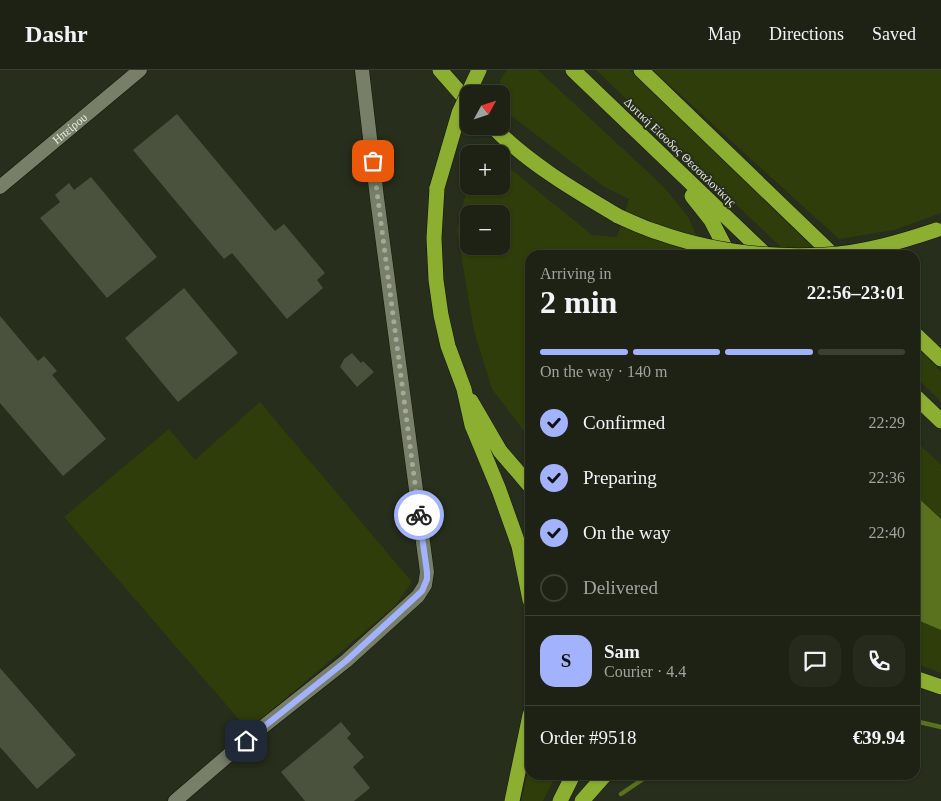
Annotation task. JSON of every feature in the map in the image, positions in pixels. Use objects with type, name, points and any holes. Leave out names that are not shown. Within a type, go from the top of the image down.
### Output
[{"type":"highway","points":[[440,70],[460,93]]},
{"type":"highway","points":[[479,70],[459,112],[437,188],[434,238],[436,280],[448,346],[464,389],[472,425],[500,490],[519,546],[525,575]]},
{"type":"highway","name":"Δυτική Είσοδος Θεσσαλονίκης","points":[[573,70],[761,250]]},
{"type":"highway","points":[[641,70],[828,250]]},
{"type":"highway","points":[[637,132],[696,199],[711,220],[726,250]]},
{"type":"highway","points":[[502,135],[522,154],[553,176],[618,216],[656,232],[692,243],[730,250]]},
{"type":"highway","points":[[859,250],[906,240],[938,229]]},
{"type":"highway","points":[[920,339],[941,358]]},
{"type":"highway","points":[[464,389],[500,451],[525,480]]},
{"type":"highway","points":[[920,401],[941,421]]},
{"type":"highway","points":[[920,680],[941,687]]},
{"type":"highway","points":[[920,689],[941,694]]},
{"type":"highway","points":[[512,801],[525,739]]},
{"type":"highway","points":[[560,801],[570,780]]},
{"type":"highway","points":[[582,801],[600,780]]},
{"type":"street","name":"Ηπείρου","points":[[0,187],[140,70]]},
{"type":"street","points":[[175,801],[346,661],[418,596],[427,579],[362,70]]},
{"type":"shaded area","points":[[507,70],[538,70],[664,187],[689,218],[702,250],[525,250],[525,432],[492,389],[474,331],[461,255],[510,255],[510,205],[463,205],[465,195],[510,195],[510,168],[592,235],[617,237],[629,199],[603,186],[510,115],[510,85],[500,85],[501,78]]},
{"type":"shaded area","points":[[596,70],[629,70],[816,250],[784,250]]},
{"type":"shaded area","points":[[653,70],[941,70],[941,213],[894,230],[839,239]]},
{"type":"shaded area","points":[[460,218],[460,248],[457,230]]},
{"type":"shaded area","points":[[920,351],[941,371],[941,402],[920,381]]},
{"type":"shaded area","points":[[260,402],[412,582],[395,606],[248,730],[64,517],[169,429],[195,460]]},
{"type":"shaded area","points":[[920,445],[941,465],[941,519],[920,500]]},
{"type":"shaded area","points":[[920,500],[941,519],[941,630],[920,621]]},
{"type":"shaded area","points":[[920,621],[941,630],[941,673],[920,665]]},
{"type":"shaded area","points":[[526,780],[554,780],[543,801],[521,801]]},
{"type":"building","points":[[177,114],[275,231],[284,224],[325,273],[317,280],[323,288],[287,319],[232,253],[224,259],[133,150]]},
{"type":"building","points":[[91,177],[157,257],[107,298],[40,218],[60,202],[55,195],[69,183],[74,190]]},
{"type":"building","points":[[184,288],[238,353],[178,402],[125,338]]},
{"type":"building","points":[[0,316],[38,361],[44,356],[57,371],[52,375],[106,439],[63,476],[0,403]]},
{"type":"building","points":[[352,353],[361,363],[363,361],[374,372],[357,387],[340,367],[344,359]]},
{"type":"building","points":[[0,668],[76,755],[37,789],[0,747]]},
{"type":"building","points":[[341,722],[351,734],[347,738],[364,757],[353,767],[370,788],[354,801],[305,801],[281,772]]},
{"type":"waterway","points":[[920,722],[941,727]]},
{"type":"waterway","points":[[621,794],[642,780]]},
{"type":"way so far","points":[[373,161],[419,515]]},
{"type":"route","points":[[246,741],[346,661],[422,591],[427,579],[427,572],[419,515]]}]
